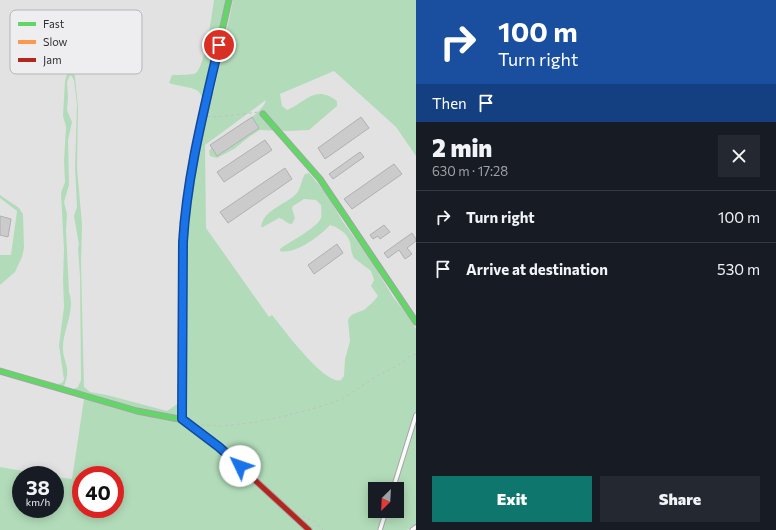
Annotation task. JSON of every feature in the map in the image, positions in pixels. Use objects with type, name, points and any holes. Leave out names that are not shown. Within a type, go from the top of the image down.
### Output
[{"type":"street","points":[[182,419],[183,242],[185,214],[189,181],[229,0]]},
{"type":"street","points":[[263,114],[320,179],[416,322]]},
{"type":"street","points":[[0,370],[137,411],[182,419],[219,447],[309,530]]},
{"type":"street","points":[[395,482],[416,415]]},
{"type":"street","points":[[380,530],[384,518]]},
{"type":"street","points":[[412,530],[416,527]]},
{"type":"path","points":[[203,115],[217,117],[256,111],[263,114]]},
{"type":"path","points":[[192,426],[223,426],[243,424],[285,416],[323,406],[342,399],[377,376],[397,366],[410,356],[416,354]]},
{"type":"path","points":[[292,513],[309,518],[323,530]]},
{"type":"green space","points":[[214,0],[230,0],[186,197],[183,418],[306,530],[0,530],[0,467],[12,469],[12,518],[64,518],[64,478],[72,479],[72,518],[124,518],[124,466],[74,466],[84,399],[0,369],[58,384],[62,383],[64,380],[59,345],[64,307],[64,250],[61,193],[65,182],[64,161],[66,127],[63,116],[65,81],[67,74],[74,74],[78,108],[77,168],[82,224],[81,263],[84,387],[90,392],[167,411],[179,403],[181,396],[184,192],[203,100],[200,93],[196,90],[169,83],[172,75],[195,74],[199,68],[205,50]],"holes":[[[71,75],[74,80],[77,105],[75,167],[77,207],[74,216],[79,245],[81,380],[78,387],[72,390],[64,386],[67,377],[67,366],[63,354],[64,336],[71,306],[66,230],[67,214],[64,202],[69,185],[68,140],[72,122],[67,110],[67,82]]]},
{"type":"green space","points":[[233,0],[416,0],[416,156],[396,127],[334,71],[280,94],[282,106],[287,110],[317,94],[329,96],[337,101],[337,106],[309,130],[260,130],[234,149],[217,158],[210,156],[209,151],[215,144],[225,135],[256,114],[264,105],[266,100],[205,145],[206,228],[269,317],[272,315],[294,343],[325,374],[334,379],[341,380],[344,376],[345,359],[350,341],[348,320],[353,315],[364,310],[378,296],[371,286],[374,280],[371,271],[354,258],[349,239],[336,227],[330,225],[307,244],[293,250],[280,251],[280,249],[314,226],[321,218],[321,205],[316,200],[304,199],[293,206],[292,208],[295,218],[292,224],[279,218],[261,227],[266,216],[270,212],[296,194],[305,174],[309,173],[329,197],[343,222],[371,260],[393,297],[409,316],[416,329],[416,524],[407,530],[381,530],[380,524],[377,530],[312,530],[303,520],[224,449],[189,420],[186,415],[184,408],[187,216],[192,177],[209,100],[214,91]]},
{"type":"green space","points":[[0,195],[19,208],[23,214],[24,248],[22,257],[15,272],[0,285],[0,255],[11,255],[17,211],[0,198]]},
{"type":"building","points":[[252,117],[259,128],[217,156],[210,145]]},
{"type":"building","points":[[361,117],[369,128],[325,159],[318,148]]},
{"type":"building","points":[[265,140],[272,150],[224,182],[217,172]]},
{"type":"building","points":[[360,152],[364,157],[333,179],[329,174]]},
{"type":"building","points":[[394,164],[402,174],[352,209],[344,199]]},
{"type":"building","points":[[285,168],[292,179],[228,223],[220,212]]},
{"type":"building","points":[[0,216],[11,219],[8,237],[0,235]]},
{"type":"building","points":[[384,225],[390,232],[380,239],[378,236],[373,239],[370,235]]},
{"type":"building","points":[[412,233],[416,241],[407,248],[412,254],[405,259],[399,250],[388,258],[384,253]]},
{"type":"building","points":[[337,244],[343,253],[314,274],[308,265]]},
{"type":"traffic: fast","points":[[214,66],[229,0]]},
{"type":"traffic: fast","points":[[263,114],[320,179],[416,322]]},
{"type":"traffic: fast","points":[[0,371],[137,411],[184,420]]},
{"type":"traffic: slow","points":[[182,419],[183,242],[185,223]]},
{"type":"traffic: jam","points":[[185,223],[195,151],[214,66]]},
{"type":"traffic: jam","points":[[184,420],[219,447],[309,530]]},
{"type":"route","points":[[219,45],[189,181],[185,214],[183,242],[182,419],[219,447],[240,466]]}]
